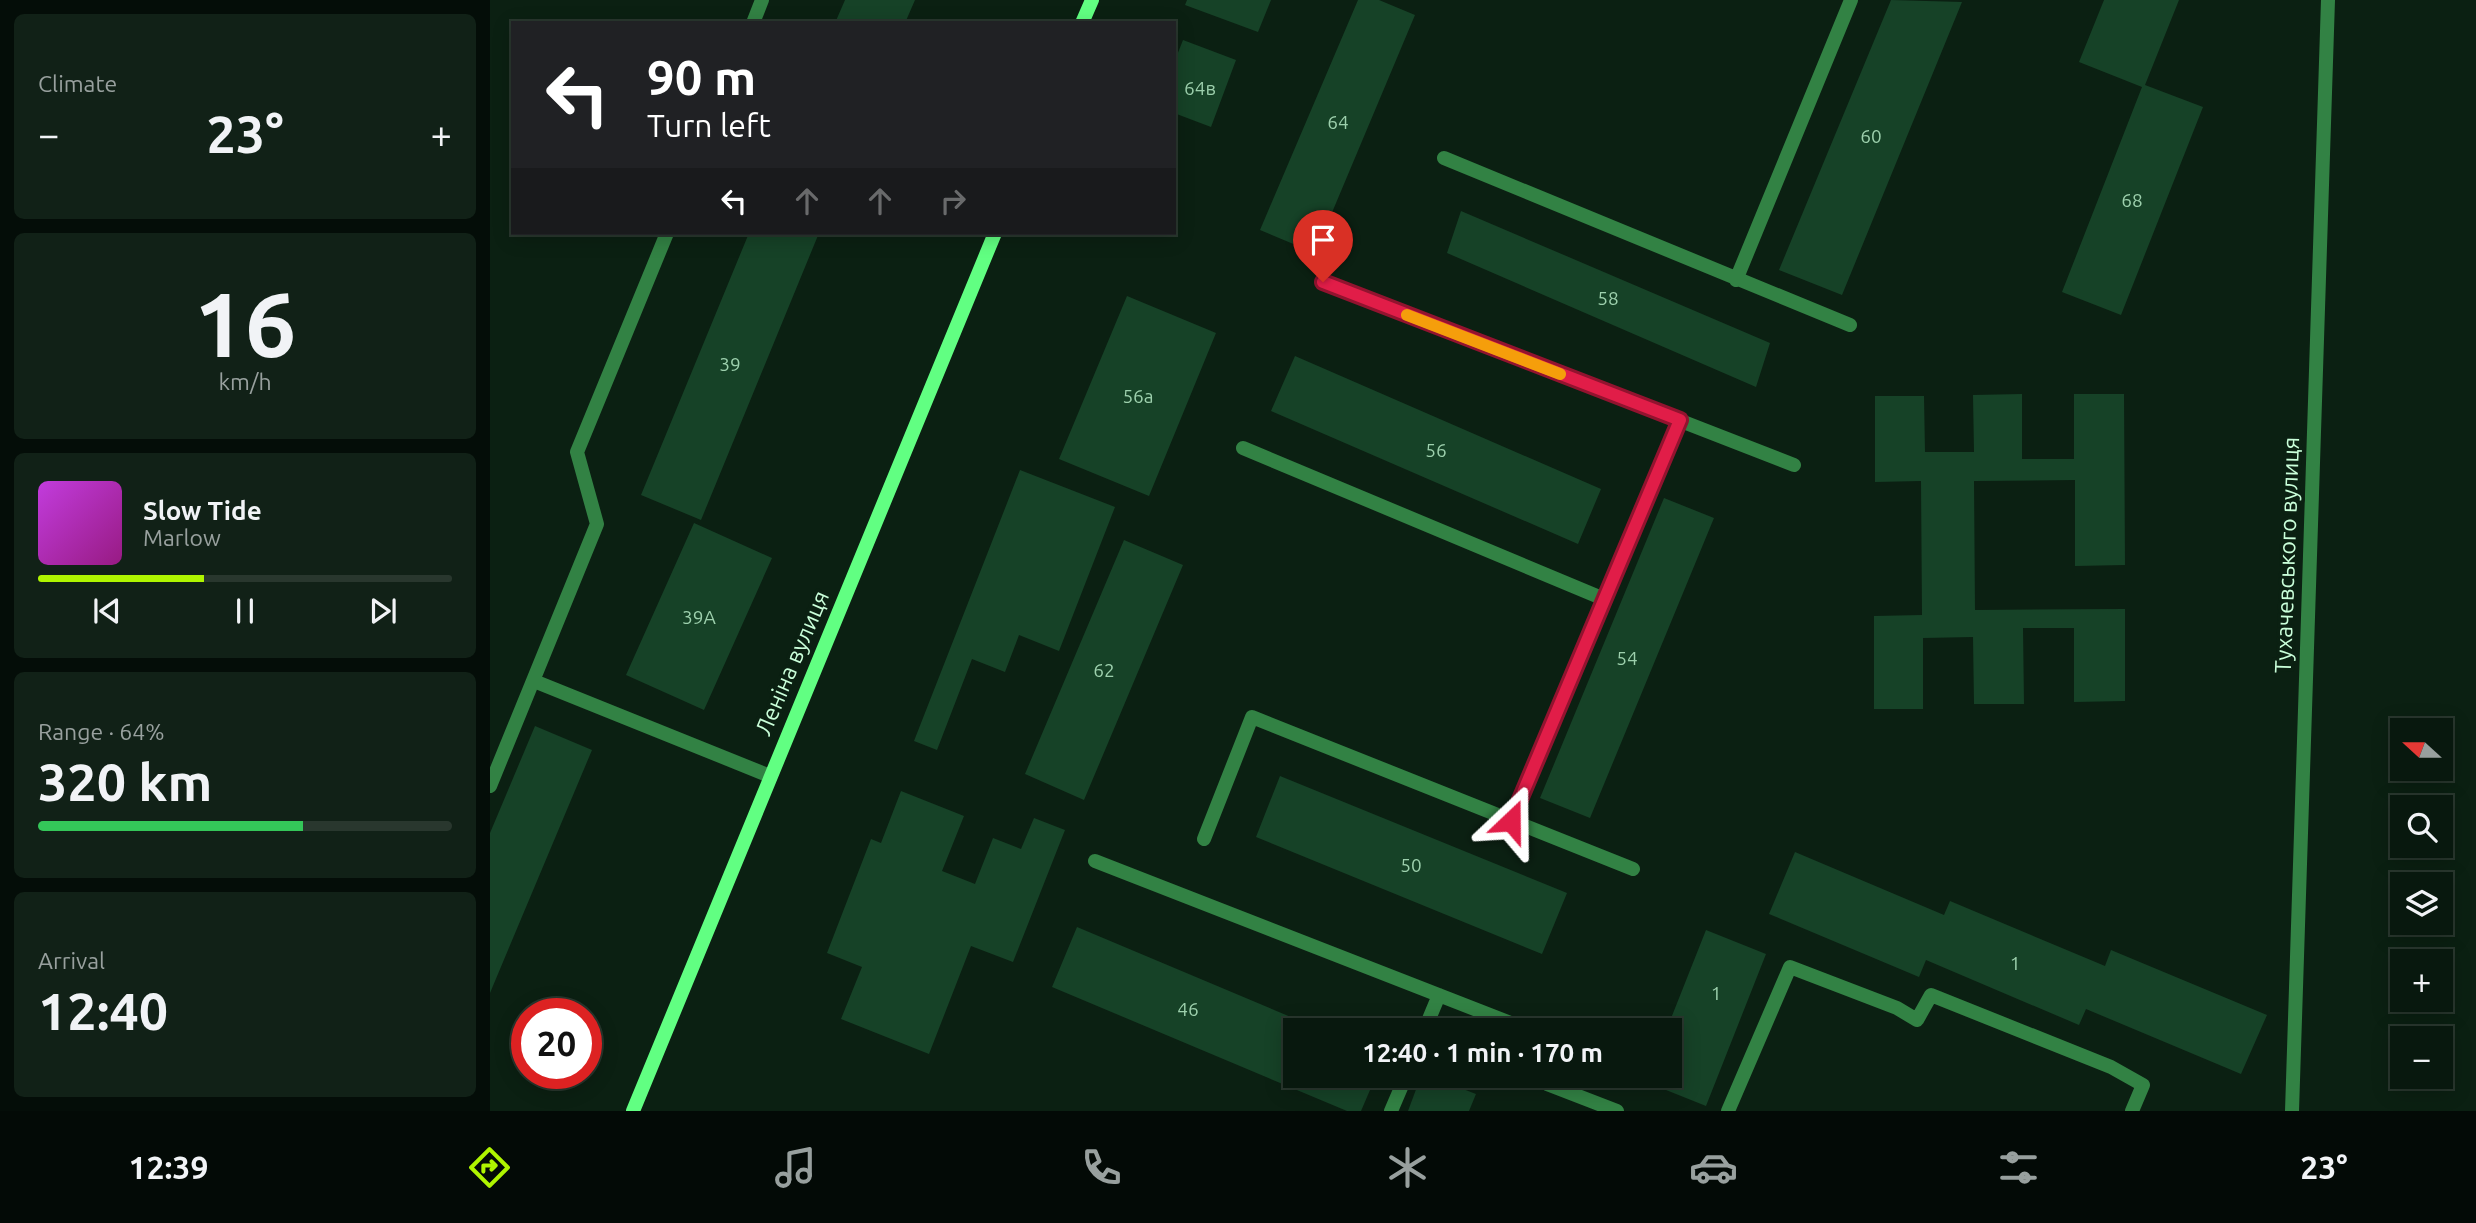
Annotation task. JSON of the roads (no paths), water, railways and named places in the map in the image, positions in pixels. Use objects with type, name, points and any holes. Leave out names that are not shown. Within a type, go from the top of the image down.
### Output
[{"type":"street","points":[[753,21],[762,0]]},
{"type":"street","points":[[1083,21],[1091,0]]},
{"type":"street","points":[[1736,280],[1851,0]]},
{"type":"street","name":"Тухачевського вулиця","points":[[2292,1111],[2328,0]]},
{"type":"street","points":[[1444,158],[1850,325]]},
{"type":"street","points":[[490,786],[597,524],[577,452],[666,235]]},
{"type":"street","name":"Леніна вулиця","points":[[633,1111],[994,235]]},
{"type":"street","points":[[1323,282],[1794,465]]},
{"type":"street","points":[[1511,821],[1680,420]]},
{"type":"street","points":[[1243,448],[1604,599]]},
{"type":"street","points":[[534,681],[770,776]]},
{"type":"street","points":[[1204,839],[1252,717],[1633,869]]},
{"type":"street","points":[[1095,861],[1498,1018]]},
{"type":"street","points":[[1730,1110],[1790,967],[1896,1008],[1917,1020],[1931,995],[2111,1067],[2143,1085],[2132,1111]]},
{"type":"street","points":[[1429,1018],[1439,995]]},
{"type":"street","points":[[1391,1111],[1401,1088]]},
{"type":"street","points":[[1557,1088],[1617,1111]]}]
